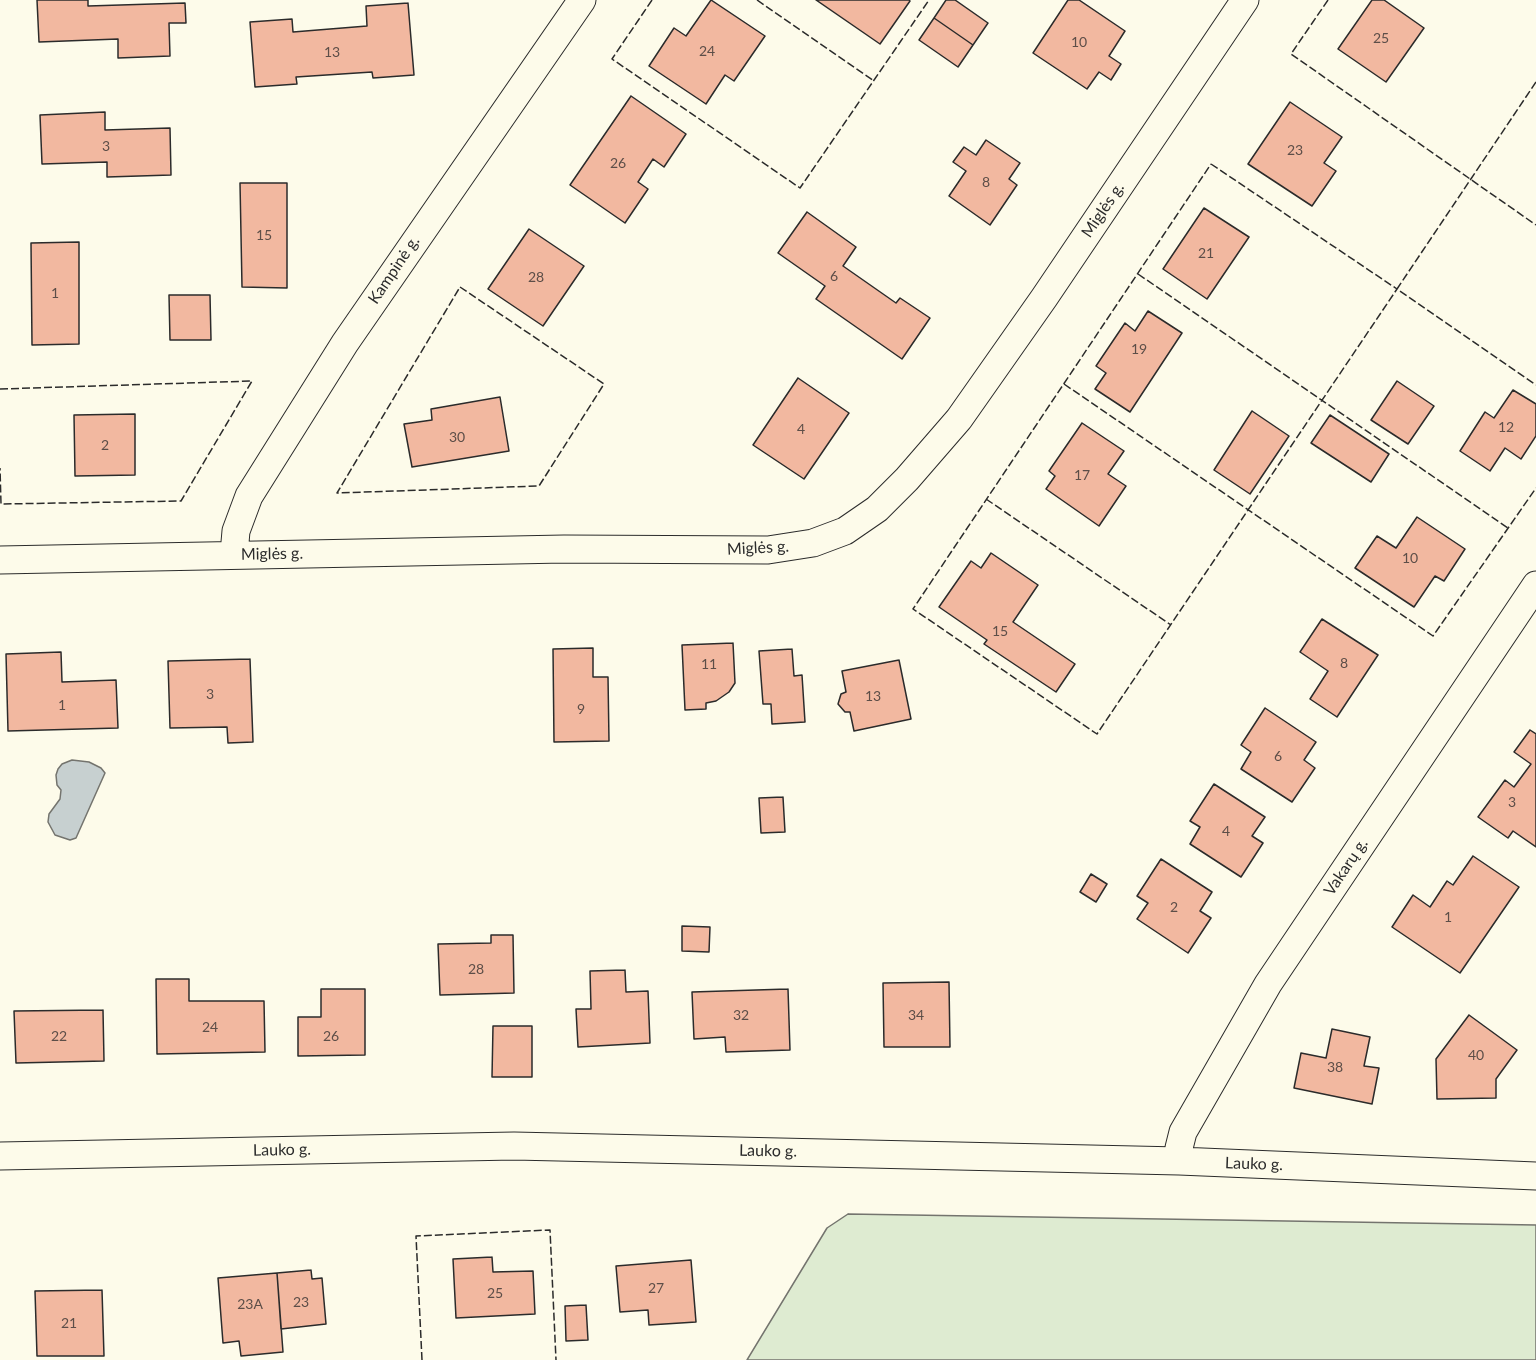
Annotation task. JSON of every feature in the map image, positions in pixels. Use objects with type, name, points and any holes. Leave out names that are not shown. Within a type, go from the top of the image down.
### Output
[{"type":"street","name":"Kampinė g.","points":[[234,554],[236,531],[249,496],[339,352],[486,135],[582,0]]},
{"type":"street","name":"Miglės g.","points":[[0,560],[564,549],[768,550],[813,543],[845,531],[877,509],[907,479],[959,418],[1044,298],[1245,0]]},
{"type":"street","name":"Vakarų g.","points":[[1179,1161],[1183,1132],[1268,984],[1536,585]]},
{"type":"street","name":"Lauko g.","points":[[0,1156],[514,1146],[1179,1161],[1536,1176]]},
{"type":"green space","points":[[848,1214],[1536,1225],[1536,1360],[747,1360],[827,1228]]},
{"type":"shaded area","points":[[72,760],[89,762],[101,768],[105,773],[76,838],[70,840],[55,835],[48,822],[49,814],[60,799],[61,790],[57,785],[56,775],[58,769],[62,764]]},
{"type":"building","points":[[37,0],[88,0],[88,6],[185,3],[186,23],[169,23],[170,56],[118,58],[118,39],[39,42]]},
{"type":"building","points":[[711,0],[765,36],[734,81],[725,75],[706,104],[649,66],[674,28],[686,36]]},
{"type":"building","points":[[816,0],[909,0],[910,1],[880,44]]},
{"type":"building","points":[[946,0],[955,0],[988,23],[973,45],[934,18]]},
{"type":"building","points":[[1068,0],[1079,0],[1125,31],[1109,56],[1121,64],[1111,80],[1099,72],[1087,89],[1033,53]]},
{"type":"building","points":[[1372,0],[1384,0],[1424,28],[1386,82],[1338,49]]},
{"type":"building","points":[[408,3],[414,75],[373,78],[372,72],[296,77],[297,84],[255,87],[250,22],[292,19],[293,32],[367,26],[366,6]]},
{"type":"building","points":[[934,18],[973,45],[958,67],[919,40]]},
{"type":"building","points":[[631,96],[686,134],[664,167],[653,159],[638,182],[648,189],[625,223],[570,185]]},
{"type":"building","points":[[1290,102],[1342,137],[1324,163],[1336,171],[1312,206],[1248,164]]},
{"type":"building","points":[[105,112],[105,130],[170,128],[171,175],[107,177],[107,162],[42,164],[40,115]]},
{"type":"building","points":[[986,140],[1020,163],[1009,179],[1017,185],[990,225],[949,196],[966,171],[953,162],[964,147],[976,155]]},
{"type":"building","points":[[240,183],[287,183],[287,288],[242,287]]},
{"type":"building","points":[[1204,208],[1249,237],[1207,299],[1163,269]]},
{"type":"building","points":[[807,212],[856,247],[843,266],[896,303],[900,298],[930,318],[902,359],[816,299],[825,286],[778,253]]},
{"type":"building","points":[[529,229],[584,266],[543,326],[488,289]]},
{"type":"building","points":[[79,242],[79,344],[32,345],[31,243]]},
{"type":"building","points":[[169,295],[210,295],[211,340],[170,340]]},
{"type":"building","points":[[1148,311],[1182,333],[1130,412],[1095,389],[1106,373],[1096,366],[1125,323],[1135,331]]},
{"type":"building","points":[[798,378],[849,413],[804,479],[753,445]]},
{"type":"building","points":[[1397,381],[1434,406],[1408,444],[1371,420]]},
{"type":"building","points":[[1513,390],[1536,404],[1536,436],[1521,459],[1505,448],[1490,471],[1460,451],[1485,412],[1494,418]]},
{"type":"building","points":[[500,397],[509,451],[412,467],[404,424],[432,420],[431,409]]},
{"type":"building","points":[[1252,411],[1289,436],[1250,494],[1214,470]]},
{"type":"building","points":[[135,414],[135,475],[75,476],[74,415]]},
{"type":"building","points":[[1330,415],[1389,454],[1371,482],[1311,443]]},
{"type":"building","points":[[1082,423],[1124,451],[1108,474],[1126,486],[1099,526],[1046,489],[1055,476],[1049,471]]},
{"type":"building","points":[[1417,517],[1465,549],[1444,581],[1435,576],[1414,607],[1355,568],[1377,536],[1396,548]]},
{"type":"building","points":[[991,553],[1038,585],[1013,622],[1075,664],[1056,692],[984,644],[987,640],[939,607],[971,561],[981,568]]},
{"type":"building","points":[[1322,619],[1378,655],[1337,717],[1310,699],[1328,671],[1300,652]]},
{"type":"building","points":[[733,643],[735,683],[729,692],[716,701],[706,703],[706,709],[685,710],[682,645]]},
{"type":"building","points":[[593,648],[593,677],[608,677],[609,741],[554,742],[553,649]]},
{"type":"building","points":[[792,649],[794,676],[802,675],[805,722],[772,724],[771,704],[763,704],[759,651]]},
{"type":"building","points":[[61,652],[62,682],[116,680],[118,728],[8,731],[6,654]]},
{"type":"building","points":[[250,659],[253,742],[228,743],[227,727],[170,728],[168,661]]},
{"type":"building","points":[[899,660],[911,719],[854,731],[850,712],[845,712],[838,704],[841,694],[846,692],[842,671]]},
{"type":"building","points":[[1265,708],[1316,742],[1304,760],[1315,768],[1292,802],[1241,769],[1251,752],[1241,745]]},
{"type":"building","points":[[1530,730],[1536,734],[1536,847],[1513,831],[1508,838],[1478,817],[1505,780],[1514,787],[1531,764],[1514,752]]},
{"type":"building","points":[[1214,784],[1265,817],[1252,836],[1263,843],[1241,877],[1190,844],[1200,827],[1190,821]]},
{"type":"building","points":[[783,797],[785,832],[761,833],[759,798]]},
{"type":"building","points":[[1473,856],[1519,887],[1460,973],[1392,927],[1413,895],[1430,907],[1447,881],[1453,885]]},
{"type":"building","points":[[1161,859],[1212,892],[1200,911],[1211,918],[1188,953],[1137,919],[1148,903],[1137,896]]},
{"type":"building","points":[[1091,874],[1107,884],[1096,902],[1080,892]]},
{"type":"building","points":[[682,926],[710,927],[709,952],[682,951]]},
{"type":"building","points":[[491,935],[513,935],[514,993],[440,995],[438,944],[491,943]]},
{"type":"building","points":[[625,970],[626,992],[648,991],[650,1043],[578,1047],[576,1009],[591,1009],[590,971]]},
{"type":"building","points":[[156,979],[189,979],[189,1001],[264,1001],[265,1052],[157,1054]]},
{"type":"building","points":[[949,982],[950,1047],[884,1047],[883,983]]},
{"type":"building","points":[[321,989],[365,989],[365,1055],[298,1056],[298,1017],[321,1017]]},
{"type":"building","points":[[788,989],[790,1050],[726,1052],[725,1037],[694,1039],[692,992]]},
{"type":"building","points":[[103,1010],[104,1061],[16,1063],[14,1011]]},
{"type":"building","points":[[1469,1015],[1517,1050],[1496,1079],[1496,1098],[1437,1099],[1436,1059]]},
{"type":"building","points":[[493,1026],[532,1026],[532,1077],[492,1077]]},
{"type":"building","points":[[1332,1029],[1370,1037],[1364,1066],[1379,1068],[1372,1104],[1294,1088],[1301,1053],[1326,1058]]},
{"type":"building","points":[[492,1257],[493,1272],[533,1271],[535,1314],[456,1318],[453,1259]]},
{"type":"building","points":[[691,1260],[696,1322],[649,1325],[648,1310],[620,1312],[616,1266]]},
{"type":"building","points":[[311,1270],[312,1279],[322,1278],[326,1324],[281,1329],[277,1273]]},
{"type":"building","points":[[277,1273],[283,1352],[241,1356],[239,1341],[223,1343],[218,1278]]},
{"type":"building","points":[[102,1290],[104,1356],[37,1356],[35,1291]]},
{"type":"building","points":[[586,1305],[588,1340],[566,1341],[565,1306]]},
{"type":"fence","points":[[652,0],[612,59],[800,188],[929,0]]},
{"type":"fence","points":[[757,0],[874,81]]},
{"type":"fence","points":[[1328,0],[1291,54],[1536,225]]},
{"type":"fence","points":[[1536,82],[1397,289],[1536,385]]},
{"type":"fence","points":[[1211,164],[1397,289],[1097,734],[913,609],[1211,164]]},
{"type":"fence","points":[[1138,274],[1508,528]]},
{"type":"fence","points":[[460,287],[604,384],[539,486],[337,493],[460,287]]},
{"type":"fence","points":[[0,389],[252,381],[181,501],[1,504],[0,468]]},
{"type":"fence","points":[[1064,384],[1433,636],[1536,488]]},
{"type":"fence","points":[[986,499],[1171,625]]},
{"type":"fence","points":[[422,1360],[416,1236],[550,1230],[556,1360]]}]
